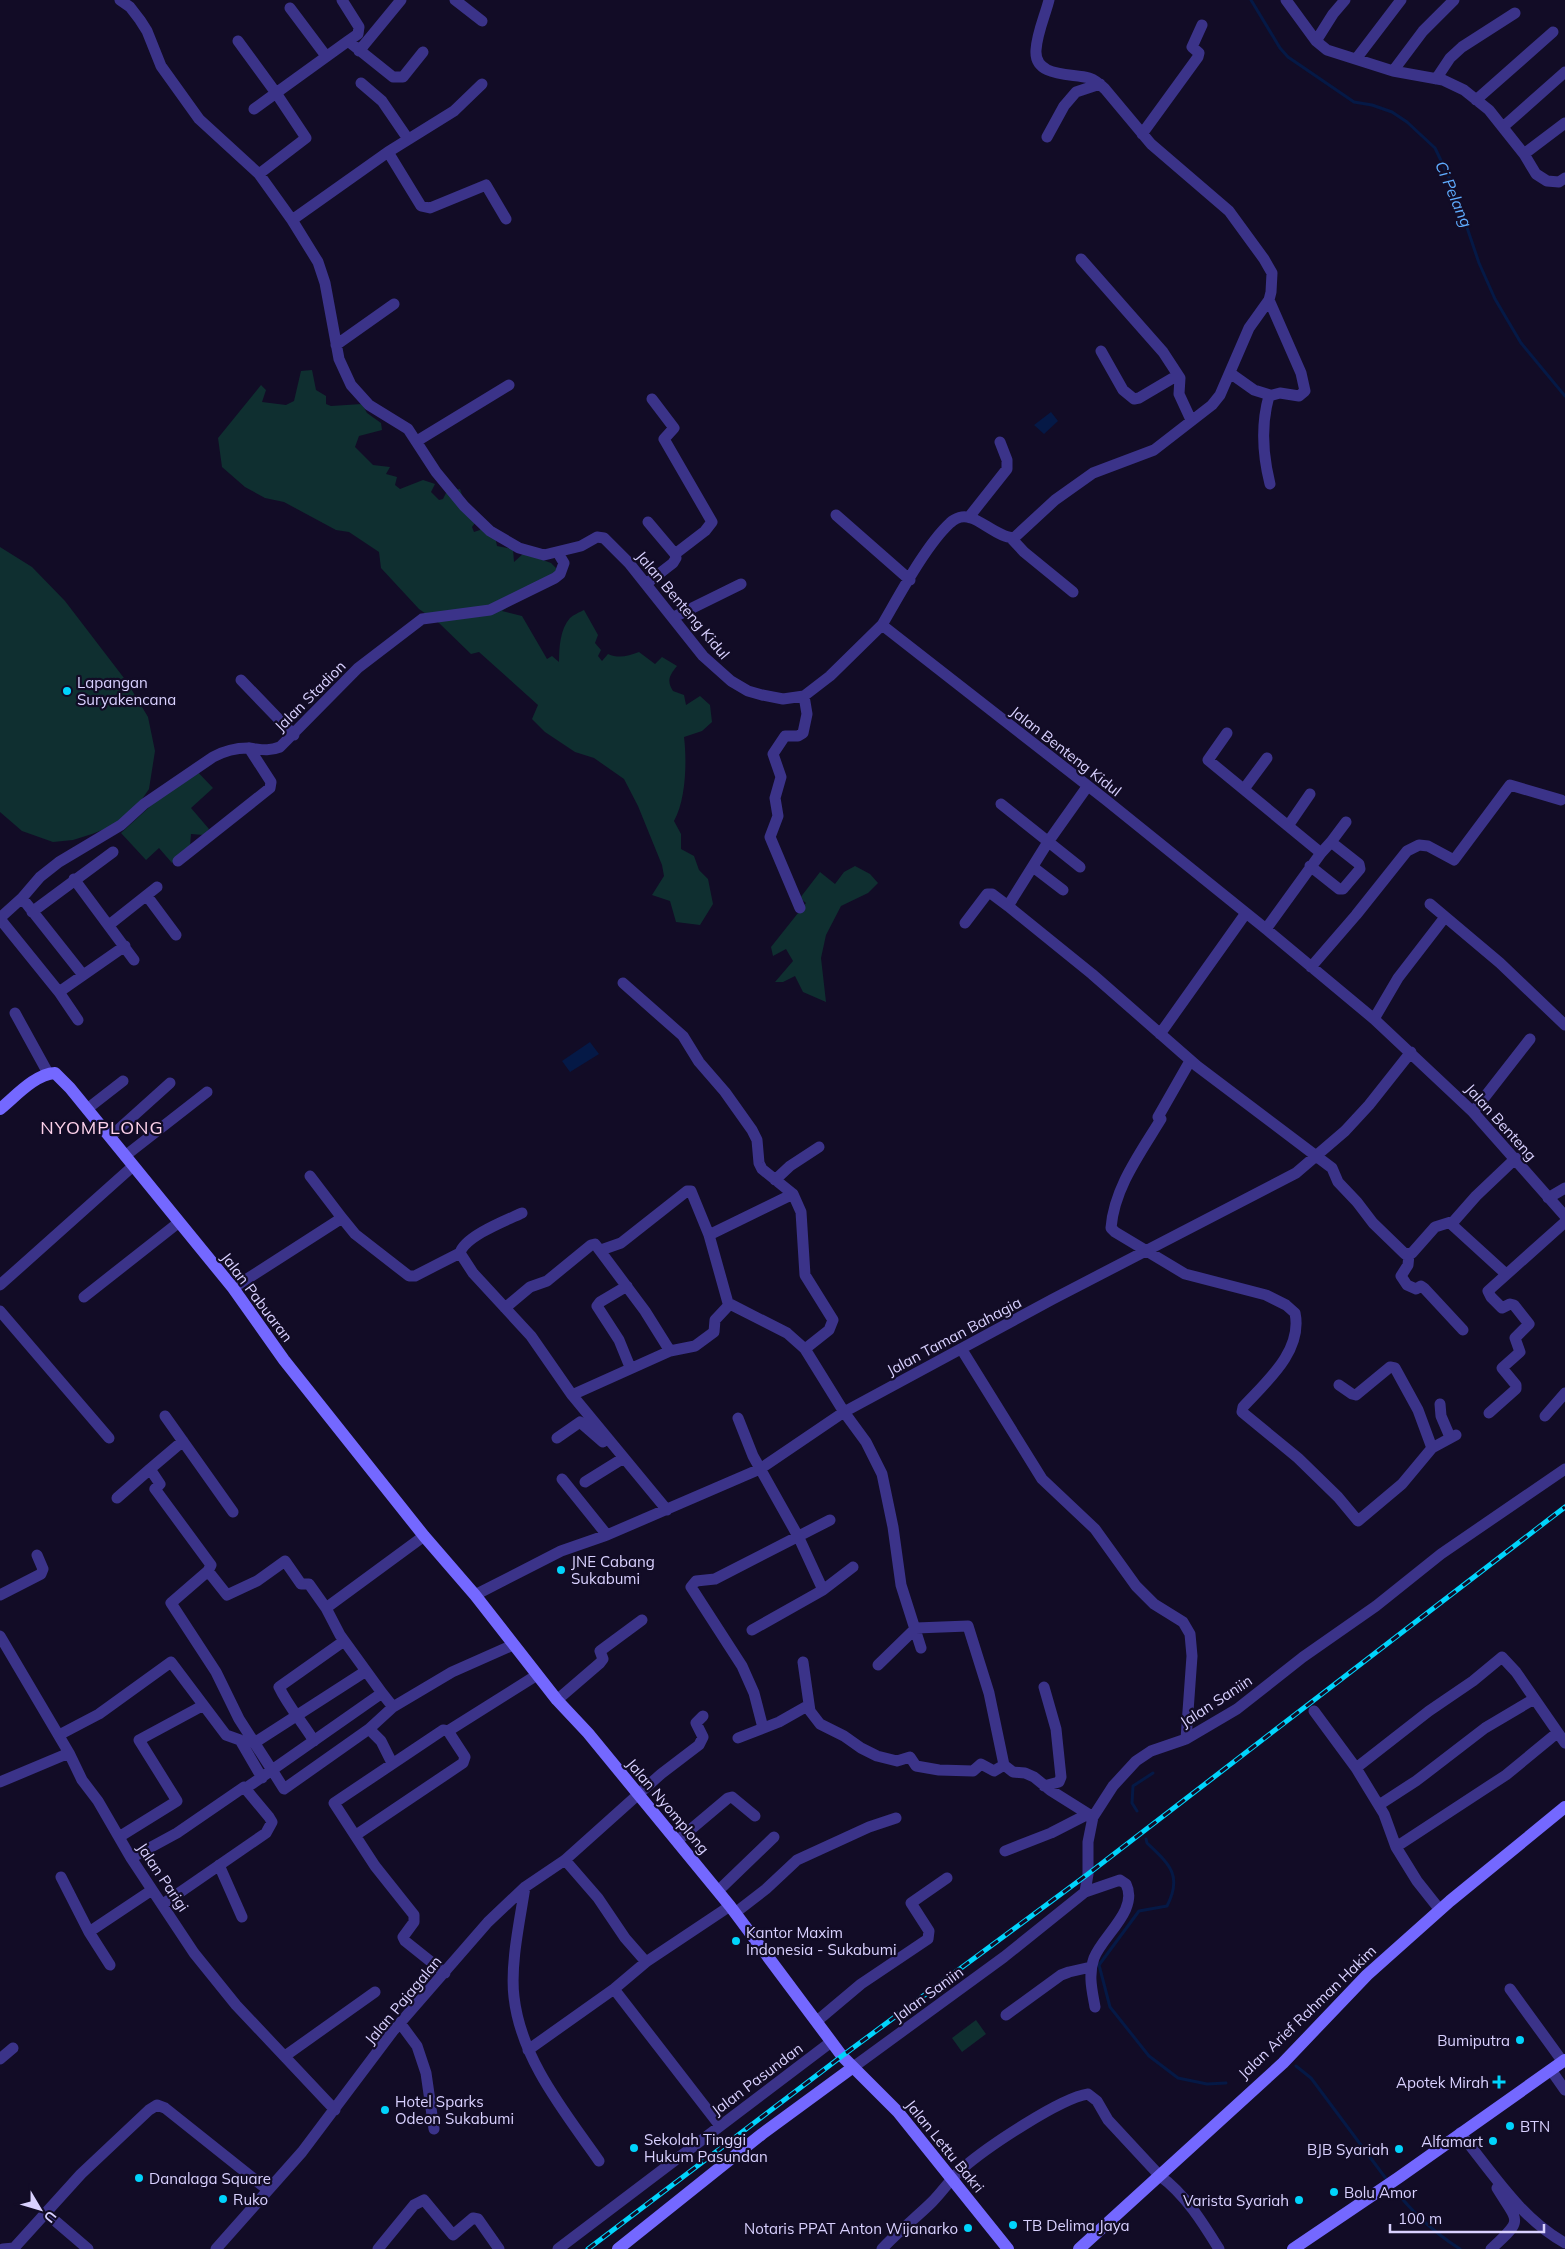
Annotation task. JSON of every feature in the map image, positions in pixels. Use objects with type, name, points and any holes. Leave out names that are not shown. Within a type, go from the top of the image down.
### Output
[{"type":"street","name":"Jalan Benteng Kidul","points":[[120,0],[130,7],[140,20],[147,31],[156,57],[168,77],[199,119],[259,174],[292,220],[321,270],[336,345],[344,372],[358,394],[369,405],[405,426],[417,441],[436,472],[464,506],[490,531],[533,554],[558,553],[581,546],[597,537],[604,538],[612,544],[674,617],[704,656],[740,686],[748,691],[783,699],[804,696]]},
{"type":"street","points":[[254,109],[358,34],[359,27],[342,0]]},
{"type":"street","points":[[359,50],[401,0]]},
{"type":"street","points":[[455,0],[482,20]]},
{"type":"street","points":[[1012,538],[1020,534],[1056,500],[1093,473],[1154,450],[1216,400],[1249,328],[1269,300],[1272,286],[1272,273],[1229,210],[1142,134],[1100,84],[1090,78],[1050,71],[1038,60],[1036,45],[1049,0]]},
{"type":"street","points":[[1316,41],[1333,14],[1345,0]]},
{"type":"street","points":[[1356,59],[1401,0]]},
{"type":"street","points":[[1393,71],[1423,31],[1454,0]]},
{"type":"street","points":[[1293,3],[1316,41],[1327,50],[1393,71],[1443,80],[1464,90],[1489,110],[1524,154],[1536,174],[1547,181],[1559,182],[1565,178]]},
{"type":"street","points":[[290,8],[326,56]]},
{"type":"street","points":[[1436,79],[1450,58],[1462,47],[1515,13]]},
{"type":"street","points":[[1142,134],[1198,58],[1198,53],[1192,44],[1202,25]]},
{"type":"street","points":[[1476,100],[1553,32]]},
{"type":"street","points":[[238,41],[306,138],[259,174]]},
{"type":"street","points":[[348,41],[393,77],[399,78],[403,77],[423,52]]},
{"type":"street","points":[[1503,127],[1565,72]]},
{"type":"street","points":[[361,83],[382,101],[408,139]]},
{"type":"street","points":[[292,220],[388,152],[454,112],[482,84]]},
{"type":"street","points":[[1048,137],[1064,106],[1076,92],[1100,84]]},
{"type":"street","points":[[1524,154],[1565,123]]},
{"type":"street","points":[[388,152],[424,209],[486,185],[506,219]]},
{"type":"street","points":[[1081,259],[1151,337],[1178,374],[1179,394],[1191,420]]},
{"type":"street","points":[[1230,373],[1254,390],[1270,395],[1280,393],[1299,396],[1305,391],[1298,365],[1269,300]]},
{"type":"street","points":[[336,345],[394,304]]},
{"type":"street","points":[[1101,351],[1124,390],[1134,399],[1139,398],[1178,374]]},
{"type":"street","points":[[417,441],[509,385]]},
{"type":"street","points":[[1270,395],[1265,416],[1264,439],[1270,484]]},
{"type":"street","points":[[652,399],[674,428],[664,439],[712,522],[705,531],[675,554]]},
{"type":"street","points":[[970,517],[1007,469],[1007,460],[1000,442]]},
{"type":"street","points":[[836,515],[910,580]]},
{"type":"street","points":[[800,908],[770,837],[778,816],[775,798],[781,777],[773,754],[785,736],[798,736],[803,733],[807,714],[804,696],[830,676],[882,625],[948,524],[961,517],[970,517],[1012,538],[1024,552],[1073,592]]},
{"type":"street","points":[[646,584],[675,561],[675,554],[648,522]]},
{"type":"street","name":"Jalan Stadion","points":[[0,918],[22,898],[40,877],[68,856],[121,825],[144,804],[205,763],[225,751],[249,748],[264,751],[280,747],[352,675],[415,623],[432,616],[490,610],[560,574],[564,563],[558,553]]},
{"type":"street","points":[[674,617],[740,584]]},
{"type":"street","name":"Jalan Benteng Kidul","points":[[882,625],[1266,929],[1411,1052]]},
{"type":"street","points":[[241,680],[294,735]]},
{"type":"street","points":[[1227,734],[1208,760],[1321,853]]},
{"type":"street","points":[[178,861],[270,788],[271,782],[249,748]]},
{"type":"street","points":[[1244,789],[1267,758]]},
{"type":"street","points":[[1311,967],[1356,915],[1407,851],[1419,845],[1428,846],[1454,860],[1510,785],[1561,800]]},
{"type":"street","points":[[1008,906],[1048,842],[1087,787]]},
{"type":"street","points":[[1288,826],[1310,794]]},
{"type":"street","points":[[1001,804],[1080,867]]},
{"type":"street","points":[[1266,929],[1310,866],[1346,822]]},
{"type":"street","points":[[1310,866],[1339,888],[1347,887],[1361,866],[1331,842]]},
{"type":"street","points":[[32,912],[113,852]]},
{"type":"street","points":[[1033,867],[1063,890]]},
{"type":"street","points":[[74,880],[134,960]]},
{"type":"street","points":[[109,925],[156,887]]},
{"type":"street","points":[[965,923],[987,894],[992,894],[1092,974],[1190,1061],[1332,1168],[1338,1182],[1373,1223],[1405,1254],[1409,1254]]},
{"type":"street","points":[[147,896],[176,935]]},
{"type":"street","points":[[22,898],[83,975]]},
{"type":"street","points":[[1430,904],[1500,963],[1565,1025]]},
{"type":"street","points":[[1160,1034],[1246,913]]},
{"type":"street","points":[[0,918],[59,992],[78,1020]]},
{"type":"street","points":[[1374,1019],[1398,978],[1446,918]]},
{"type":"street","points":[[59,992],[124,946]]},
{"type":"street","points":[[623,983],[683,1036],[699,1062],[752,1130],[757,1140],[761,1166],[793,1194],[801,1212],[804,1275],[833,1320],[829,1330],[805,1349]]},
{"type":"street","points":[[0,1109],[36,1080],[48,1073],[15,1013]]},
{"type":"street","points":[[1473,1112],[1530,1039]]},
{"type":"street","name":"Jalan Benteng","points":[[1411,1052],[1473,1112],[1516,1158],[1565,1216]]},
{"type":"street","name":"Jalan Taman Bahagia","points":[[475,1595],[560,1551],[607,1535],[760,1469],[844,1412],[962,1350],[1053,1299],[1296,1173],[1345,1131],[1369,1105],[1411,1052]]},
{"type":"street","points":[[1190,1061],[1158,1117],[1161,1119],[1122,1187],[1111,1225],[1113,1231],[1185,1274],[1266,1295],[1292,1308],[1295,1313],[1296,1323],[1292,1343],[1286,1358],[1241,1411],[1298,1458],[1338,1497],[1356,1520],[1360,1521],[1402,1484],[1432,1448],[1453,1436],[1441,1416],[1440,1404]]},
{"type":"street","name":"Jalan Pabuaran","points":[[48,1073],[55,1073],[60,1077],[88,1109],[132,1167],[233,1288],[284,1360],[424,1536],[475,1595]]},
{"type":"street","points":[[88,1109],[123,1081]]},
{"type":"street","points":[[110,1137],[170,1083]]},
{"type":"street","points":[[125,1156],[207,1092]]},
{"type":"street","points":[[775,1180],[797,1161],[819,1147]]},
{"type":"street","points":[[1463,1330],[1424,1288],[1420,1286],[1416,1289],[1412,1288],[1401,1276],[1408,1265],[1409,1254],[1435,1227],[1450,1223],[1516,1158]]},
{"type":"street","points":[[0,1285],[132,1167]]},
{"type":"street","points":[[310,1176],[355,1234],[409,1276],[415,1276],[460,1252],[468,1242],[486,1230],[522,1213]]},
{"type":"street","points":[[1548,1198],[1565,1188]]},
{"type":"street","points":[[601,1250],[621,1243],[689,1190],[709,1235],[729,1305],[788,1334],[805,1349],[844,1412],[866,1442],[882,1474],[893,1527],[901,1585],[921,1648]]},
{"type":"street","points":[[709,1235],[793,1194]]},
{"type":"street","points":[[233,1288],[342,1218]]},
{"type":"street","points":[[1489,1413],[1516,1389],[1516,1385],[1502,1368],[1520,1352],[1515,1338],[1529,1324],[1514,1305],[1510,1304],[1502,1308],[1488,1294],[1490,1288],[1565,1222]]},
{"type":"street","points":[[84,1297],[178,1223]]},
{"type":"street","points":[[1450,1223],[1506,1274]]},
{"type":"street","points":[[505,1308],[530,1287],[547,1281],[591,1245],[595,1244],[627,1286],[670,1351]]},
{"type":"street","points":[[460,1252],[473,1272],[531,1336],[572,1395],[665,1511]]},
{"type":"street","points":[[627,1286],[600,1302],[597,1306],[619,1340],[630,1367]]},
{"type":"street","points":[[572,1395],[630,1367],[670,1351],[695,1346],[714,1332],[715,1320],[729,1305]]},
{"type":"street","points":[[0,1311],[109,1438]]},
{"type":"street","points":[[962,1350],[1042,1479],[1095,1529],[1136,1586],[1154,1604],[1183,1622],[1187,1628],[1190,1634],[1192,1656],[1186,1739]]},
{"type":"street","points":[[1339,1385],[1356,1395],[1390,1367],[1395,1368],[1418,1410],[1432,1448]]},
{"type":"street","points":[[1545,1416],[1565,1393]]},
{"type":"street","points":[[165,1416],[233,1512]]},
{"type":"street","points":[[738,1418],[753,1456],[799,1538],[823,1590]]},
{"type":"street","points":[[557,1438],[580,1422],[622,1459],[665,1511]]},
{"type":"street","points":[[117,1498],[183,1441]]},
{"type":"street","points":[[585,1482],[622,1459]]},
{"type":"street","points":[[150,1469],[160,1481],[156,1489],[158,1494],[211,1565],[208,1571],[171,1603],[216,1672],[239,1719],[284,1789],[369,1729],[393,1707],[452,1672],[513,1645]]},
{"type":"street","name":"Jalan Saniin","points":[[852,2068],[1004,1957],[1084,1892],[1088,1874],[1088,1842],[1091,1816],[1113,1786],[1136,1762],[1151,1751],[1186,1739],[1237,1708],[1303,1657],[1376,1606],[1441,1554],[1565,1469]]},
{"type":"street","points":[[562,1479],[607,1535]]},
{"type":"street","points":[[763,1728],[754,1693],[742,1666],[691,1587],[696,1581],[716,1579],[799,1538],[830,1520]]},
{"type":"street","points":[[326,1608],[424,1536]]},
{"type":"street","points":[[0,1595],[41,1574],[43,1569],[37,1554]]},
{"type":"street","points":[[208,1571],[227,1595],[257,1581],[285,1561],[301,1584],[309,1584],[326,1608],[344,1641],[393,1707]]},
{"type":"street","points":[[752,1630],[823,1590],[853,1567]]},
{"type":"street","name":"Jalan Nyomplong","points":[[475,1595],[537,1675],[718,1892],[831,2042]]},
{"type":"street","points":[[558,1700],[600,1663],[603,1658],[600,1651],[642,1620]]},
{"type":"street","points":[[878,1665],[916,1628],[968,1626],[989,1693],[1004,1765],[1013,1772],[1029,1774],[1044,1786],[1091,1816]]},
{"type":"street","name":"Jalan Parigi","points":[[0,1636],[59,1735],[82,1780],[98,1801],[152,1890],[194,1953],[236,2005],[336,2110]]},
{"type":"street","points":[[314,1741],[298,1714],[286,1702],[279,1687],[344,1641]]},
{"type":"street","points":[[1356,1768],[1408,1727],[1473,1681],[1502,1657],[1516,1672],[1556,1733],[1565,1743]]},
{"type":"street","points":[[59,1735],[99,1714],[171,1662],[202,1706],[226,1735],[240,1740],[262,1778]]},
{"type":"street","points":[[803,1662],[812,1716],[820,1724],[844,1736],[861,1748],[886,1759],[897,1760],[910,1756],[916,1766],[958,1772],[973,1771],[982,1764],[994,1772],[1004,1765]]},
{"type":"street","points":[[254,1743],[366,1670]]},
{"type":"street","points":[[445,1973],[405,1941],[404,1933],[416,1919],[375,1866],[334,1803],[443,1730],[448,1731],[537,1675]]},
{"type":"street","points":[[1044,1687],[1056,1729],[1061,1777],[1059,1782],[1044,1786]]},
{"type":"street","points":[[132,1858],[178,1833],[240,1788],[246,1788],[262,1778],[382,1694]]},
{"type":"street","points":[[1379,1805],[1416,1781],[1485,1728],[1534,1699]]},
{"type":"street","points":[[738,1738],[809,1705]]},
{"type":"street","points":[[119,1837],[177,1801],[139,1740],[202,1706]]},
{"type":"street","points":[[1314,1712],[1356,1768],[1379,1805],[1396,1847],[1417,1881],[1440,1910]]},
{"type":"street","name":"Jalan Pajagalan","points":[[216,2249],[336,2110],[400,2023],[488,1922],[525,1887],[565,1860],[638,1794],[700,1745],[703,1737],[696,1723],[703,1716]]},
{"type":"street","points":[[369,1729],[381,1741],[392,1763]]},
{"type":"street","points":[[356,1835],[463,1763],[465,1756],[448,1731]]},
{"type":"street","points":[[1396,1847],[1506,1775],[1556,1733]]},
{"type":"street","points":[[0,1782],[69,1753]]},
{"type":"street","points":[[163,1904],[266,1833],[272,1822],[246,1788]]},
{"type":"street","points":[[677,1841],[728,1798],[732,1797],[737,1800],[755,1816]]},
{"type":"street","name":"Jalan Arief Rahman Hakim","points":[[1079,2249],[1240,2100],[1283,2063],[1367,1975],[1440,1910],[1565,1807]]},
{"type":"street","points":[[1006,1851],[1091,1816]]},
{"type":"street","points":[[528,2050],[614,1989],[646,1962],[766,1889],[796,1860],[869,1826],[896,1818]]},
{"type":"street","points":[[718,1892],[774,1837]]},
{"type":"street","points":[[565,1860],[598,1898],[625,1938],[646,1962]]},
{"type":"street","points":[[219,1865],[242,1918]]},
{"type":"street","points":[[61,1877],[89,1932],[110,1965]]},
{"type":"street","points":[[817,2022],[861,1984],[928,1939],[929,1931],[911,1903],[947,1878]]},
{"type":"street","points":[[1084,1892],[1120,1880],[1126,1884],[1129,1896],[1128,1905],[1098,1951],[1092,1967],[1090,1983],[1095,2007]]},
{"type":"street","points":[[525,1887],[515,1956],[514,1996],[528,2050],[558,2103],[599,2161]]},
{"type":"street","points":[[89,1932],[152,1890]]},
{"type":"street","points":[[1006,2015],[1060,1976],[1068,1972],[1092,1967]]},
{"type":"street","points":[[614,1989],[720,2126]]},
{"type":"street","points":[[1293,2249],[1378,2192],[1564,2061],[1510,1989]]},
{"type":"street","points":[[285,2056],[374,1992]]},
{"type":"street","points":[[400,2023],[417,2046],[426,2073],[434,2129]]},
{"type":"street","name":"Jalan Lettu Bakri","points":[[831,2042],[852,2068],[898,2112],[1008,2249]]},
{"type":"street","name":"Jalan Pasundan","points":[[558,2249],[831,2042]]},
{"type":"street","points":[[0,2058],[13,2048]]},
{"type":"street","points":[[618,2249],[755,2140],[852,2068]]},
{"type":"street","points":[[1551,2070],[1565,2090]]},
{"type":"street","points":[[882,2249],[893,2236],[934,2201],[951,2178],[965,2166],[1021,2128],[1073,2098],[1088,2094],[1097,2101],[1108,2120],[1160,2176],[1169,2182],[1201,2220],[1219,2249]]},
{"type":"street","points":[[1,2249],[14,2248],[81,2174],[149,2110],[157,2106],[166,2108],[268,2190]]},
{"type":"street","points":[[1460,2133],[1537,2224],[1565,2243]]},
{"type":"street","points":[[1491,2249],[1510,2231],[1515,2218],[1514,2212],[1494,2184],[1494,2174]]},
{"type":"street","points":[[378,2249],[414,2205],[424,2200],[453,2235],[473,2218],[478,2219],[499,2249]]},
{"type":"street","points":[[46,2213],[88,2249]]},
{"type":"green space","points":[[312,370],[316,390],[326,396],[326,404],[331,406],[362,404],[367,413],[381,423],[382,430],[359,436],[355,447],[373,465],[390,467],[386,474],[397,477],[395,485],[400,489],[423,480],[435,484],[431,492],[439,500],[443,499],[447,491],[460,489],[463,498],[480,516],[472,527],[474,532],[480,530],[485,522],[493,527],[497,546],[513,549],[514,562],[524,553],[551,563],[560,572],[502,611],[522,616],[547,659],[552,656],[559,662],[564,628],[570,618],[584,610],[598,635],[595,643],[601,650],[598,656],[602,661],[608,654],[620,657],[639,652],[655,664],[662,657],[677,666],[669,681],[673,691],[684,695],[686,705],[700,696],[710,705],[712,722],[702,731],[684,737],[685,780],[681,802],[674,821],[681,834],[681,849],[694,856],[699,870],[708,879],[713,904],[700,925],[676,922],[670,901],[652,895],[664,876],[662,865],[638,806],[624,779],[594,758],[575,752],[545,732],[532,719],[538,705],[479,652],[471,654],[439,623],[419,609],[381,568],[379,552],[349,532],[336,530],[284,502],[265,498],[245,487],[222,467],[218,438],[261,385],[266,390],[262,402],[286,405],[294,401],[301,371]]},
{"type":"green space","name":"Lapangan Suryakencana","points":[[0,547],[32,567],[65,601],[127,682],[148,717],[155,751],[149,789],[138,805],[115,825],[73,840],[53,842],[22,831],[0,812]]},
{"type":"green space","points":[[193,767],[213,788],[191,808],[209,829],[204,835],[191,834],[190,846],[172,863],[159,848],[146,860],[121,833]]},
{"type":"green space","points":[[855,866],[870,874],[878,883],[868,893],[841,906],[826,935],[821,958],[826,1002],[803,992],[795,976],[783,982],[775,982],[793,961],[786,949],[773,956],[771,947],[806,903],[800,898],[820,872],[835,884],[844,872]]},
{"type":"green space","points":[[976,2020],[986,2034],[962,2052],[952,2038]]},
{"type":"water","points":[[1051,412],[1058,421],[1044,434],[1034,425]]},
{"type":"water","points":[[590,1042],[599,1054],[570,1072],[562,1061]]},
{"type":"waterway","name":"Ci Pelang","points":[[1251,0],[1280,48],[1288,57],[1354,102],[1372,105],[1392,112],[1407,122],[1435,148],[1453,186],[1479,263],[1495,299],[1521,343],[1565,396]]},
{"type":"waterway","points":[[1137,1811],[1132,1803],[1133,1786],[1153,1773]]},
{"type":"waterway","points":[[1146,1839],[1147,1843],[1167,1864],[1174,1878],[1174,1886],[1167,1906],[1139,1911],[1099,1965],[1110,2007],[1149,2056],[1178,2078],[1207,2084],[1226,2083]]},
{"type":"waterway","points":[[1296,2066],[1311,2078],[1387,2180]]},
{"type":"waterway","points":[[1391,2185],[1422,2220],[1460,2249]]},
{"type":"railway","points":[[588,2249],[842,2056],[1088,1874],[1565,1507]]},
{"type":"place","name":"Lapangan Suryakencana","points":[[67,691]]},
{"type":"place","name":"JNE Cabang Sukabumi","points":[[561,1570]]},
{"type":"place","name":"Kantor Maxim Indonesia - Sukabumi","points":[[736,1941]]},
{"type":"place","name":"Bumiputra","points":[[1520,2040]]},
{"type":"place","name":"Apotek Mirah","points":[[1499,2082]]},
{"type":"place","name":"Hotel Sparks Odeon Sukabumi","points":[[385,2110]]},
{"type":"place","name":"BTN","points":[[1510,2126]]},
{"type":"place","name":"Alfamart","points":[[1493,2141]]},
{"type":"place","name":"Sekolah Tinggi Hukum Pasundan","points":[[634,2148]]},
{"type":"place","name":"BJB Syariah","points":[[1399,2149]]},
{"type":"place","name":"Danalaga Square","points":[[139,2178]]},
{"type":"place","name":"Bolu Amor","points":[[1334,2192]]},
{"type":"place","name":"Ruko","points":[[223,2199]]},
{"type":"place","name":"Varista Syariah","points":[[1299,2200]]},
{"type":"place","name":"TB Delima Jaya","points":[[1013,2225]]},
{"type":"place","name":"Notaris PPAT Anton Wijanarko","points":[[968,2228]]},
{"type":"district","name":"NYOMPLONG","points":[[102,1127]]}]
